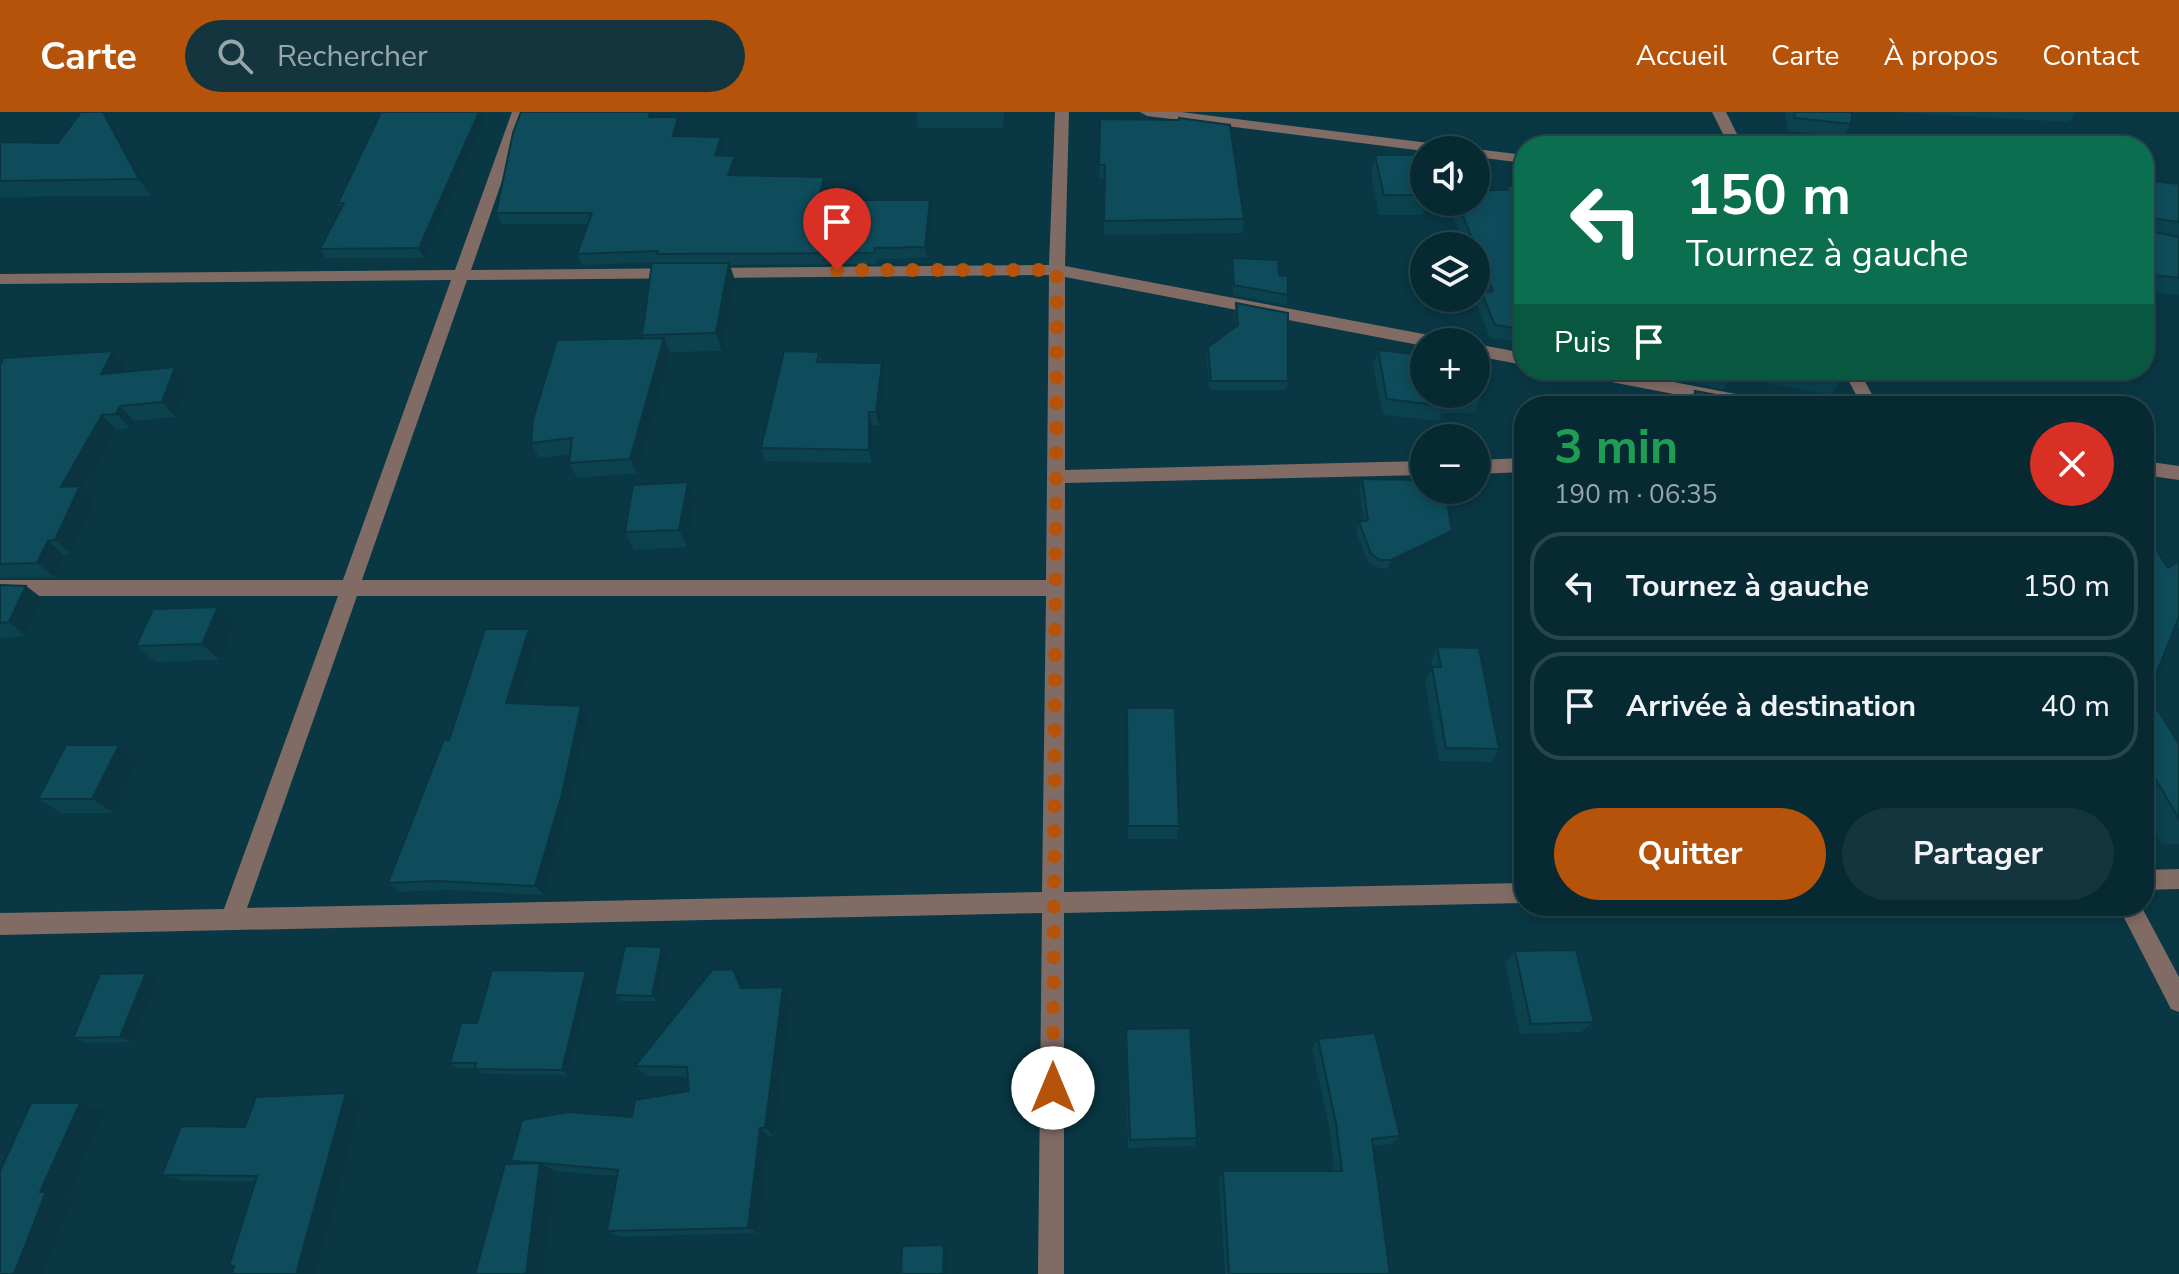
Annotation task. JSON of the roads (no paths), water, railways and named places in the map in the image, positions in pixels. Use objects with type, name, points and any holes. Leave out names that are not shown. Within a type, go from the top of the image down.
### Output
[{"type":"street","points":[[232,919],[519,112]]},
{"type":"street","points":[[1051,1274],[1057,270],[1062,112]]},
{"type":"street","points":[[1147,112],[1410,145]]},
{"type":"street","points":[[1719,112],[1731,136]]},
{"type":"street","points":[[1490,155],[1514,158]]},
{"type":"street","points":[[0,279],[1057,270],[1410,337]]},
{"type":"street","points":[[1490,353],[1514,357]]},
{"type":"street","points":[[1632,380],[1715,396]]},
{"type":"street","points":[[1490,466],[1514,465]]},
{"type":"street","points":[[1056,477],[1410,468]]},
{"type":"street","points":[[2154,469],[2179,473]]},
{"type":"street","points":[[0,588],[1056,588]]},
{"type":"street","points":[[2154,880],[2179,879]]},
{"type":"street","points":[[0,924],[1514,893]]},
{"type":"street","points":[[2134,916],[2179,1001]]}]
